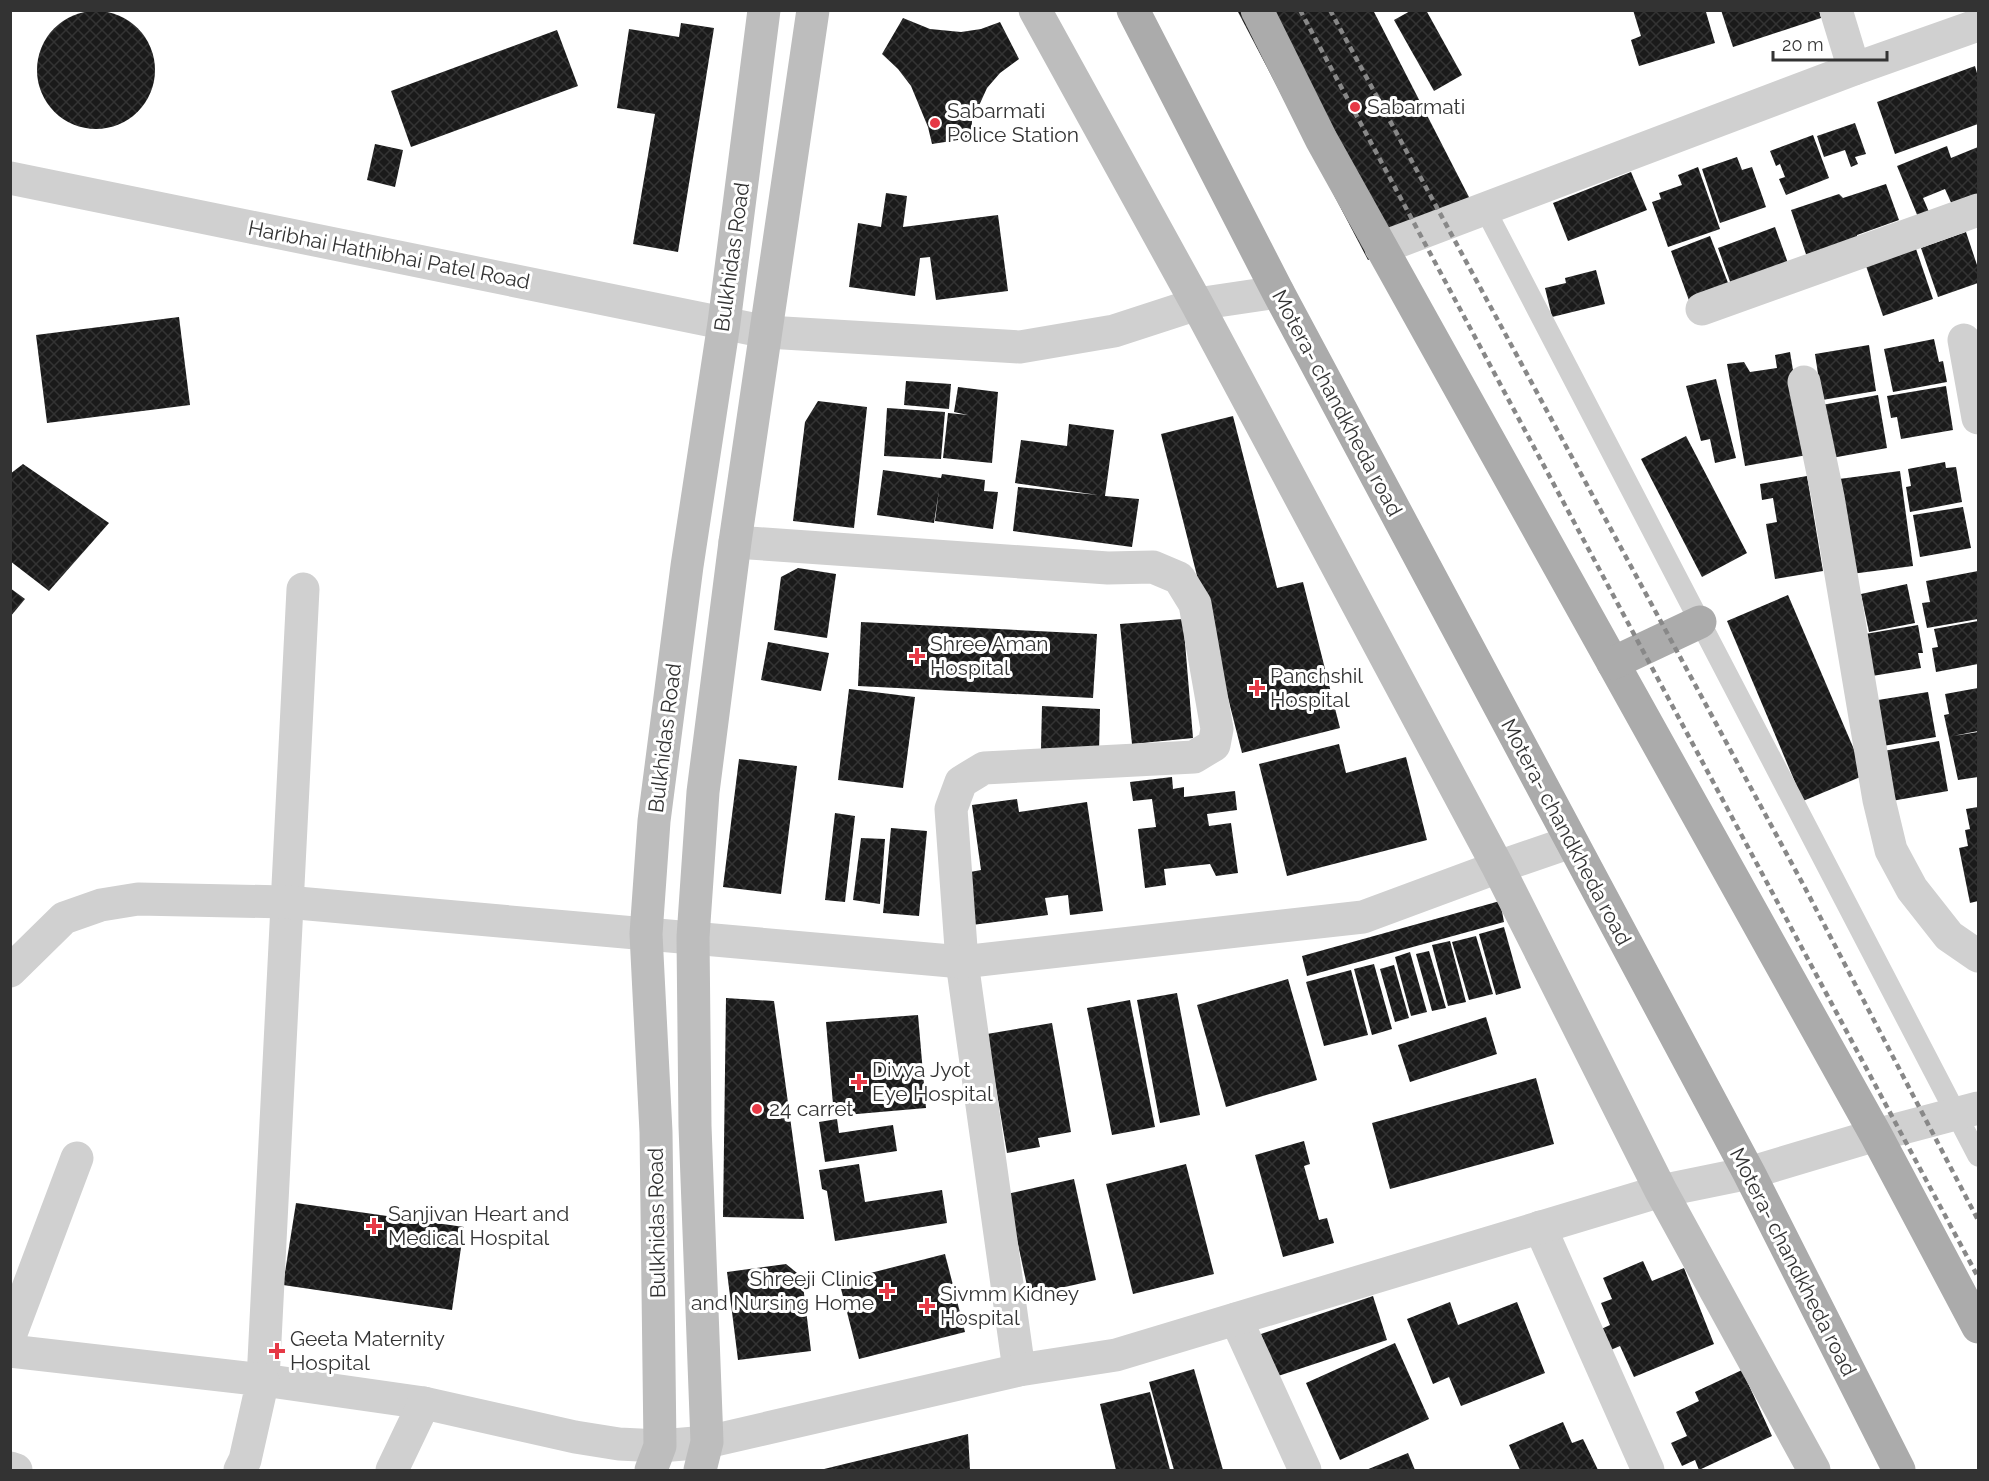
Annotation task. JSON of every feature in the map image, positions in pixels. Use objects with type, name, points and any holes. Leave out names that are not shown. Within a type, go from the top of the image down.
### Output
[{"type":"main road","name":"Motera- chandkheda road","points":[[1133,10],[1278,292],[1749,1173],[1899,1470]]},
{"type":"main road","points":[[1257,10],[1321,139],[1876,1136],[1978,1328]]},
{"type":"main road","points":[[1613,663],[1700,622]]},
{"type":"street","name":"Bulkhidas Road","points":[[655,1458],[656,1132],[646,934],[654,821],[687,566],[724,322],[764,10]]},
{"type":"street","name":"Bulkhidas Road","points":[[703,1456],[693,936],[704,792],[735,542],[813,10]]},
{"type":"street","points":[[1035,10],[1197,304],[1498,867],[1661,1191],[1814,1470]]},
{"type":"street","points":[[1836,10],[1854,69]]},
{"type":"street","points":[[1381,248],[1854,69],[1978,25]]},
{"type":"street","name":"Haribhai Hathibhai Patel Road","points":[[10,178],[767,332],[1020,347],[1114,331],[1197,304],[1278,292]]},
{"type":"street","points":[[1702,309],[1978,210]]},
{"type":"street","points":[[1964,340],[1978,418]]},
{"type":"street","points":[[1804,382],[1828,497],[1879,800],[1891,850],[1912,889],[1949,936],[1978,956]]},
{"type":"street","points":[[735,542],[1108,568],[1154,567],[1179,578],[1195,604],[1217,729],[1214,745],[1194,757],[984,768],[961,782],[951,809],[962,962],[1019,1370]]},
{"type":"street","points":[[240,1470],[263,1380],[303,589]]},
{"type":"street","points":[[10,971],[64,918],[101,905],[138,899],[286,902],[646,934],[693,936],[962,962],[1363,917],[1571,842]]},
{"type":"street","points":[[10,1351],[263,1380],[424,1403],[575,1437],[619,1444],[655,1458],[703,1456],[1019,1370],[1116,1355],[1661,1191],[1749,1173],[1968,1111]]},
{"type":"street","points":[[10,1336],[77,1158]]},
{"type":"street","points":[[1540,1227],[1648,1470]]},
{"type":"street","points":[[1236,1319],[1305,1470]]},
{"type":"street","points":[[392,1470],[424,1403]]},
{"type":"street","points":[[10,1468],[16,1470]]},
{"type":"lane","points":[[1485,209],[1700,622],[1968,1111],[1978,1156]]},
{"type":"building","name":"Sabarmati","points":[[1237,10],[1373,10],[1472,203],[1368,260]]},
{"type":"building","points":[[1412,10],[1426,10],[1462,75],[1434,91],[1394,20]]},
{"type":"building","points":[[1633,10],[1706,12],[1715,43],[1639,66],[1631,40],[1641,36]]},
{"type":"building","points":[[1721,10],[1819,10],[1821,18],[1733,47]]},
{"type":"building","points":[[96,11],[119,15],[138,28],[151,47],[155,70],[151,93],[138,112],[119,125],[96,129],[73,125],[54,112],[41,93],[37,70],[41,47],[54,28],[73,15]]},
{"type":"building","points":[[903,18],[930,29],[961,32],[981,29],[1000,22],[1019,59],[1000,73],[987,88],[972,121],[971,138],[932,144],[928,127],[911,86],[882,54]]},
{"type":"building","points":[[681,23],[714,28],[678,252],[633,244],[655,114],[617,108],[629,29],[679,37]]},
{"type":"building","points":[[557,30],[578,86],[411,147],[391,91]]},
{"type":"building","points":[[1975,66],[1978,77],[1978,124],[1895,154],[1877,102]]},
{"type":"building","points":[[1855,123],[1866,154],[1855,157],[1858,164],[1851,167],[1845,150],[1824,157],[1817,136]]},
{"type":"building","points":[[1813,135],[1829,178],[1786,195],[1779,179],[1785,177],[1780,164],[1776,166],[1770,151]]},
{"type":"building","points":[[375,144],[403,150],[395,187],[367,180]]},
{"type":"building","points":[[1947,146],[1951,158],[1978,147],[1978,197],[1953,207],[1945,189],[1923,198],[1929,212],[1918,217],[1897,166]]},
{"type":"building","points":[[1737,157],[1742,170],[1752,167],[1766,207],[1720,223],[1702,169]]},
{"type":"building","points":[[1698,167],[1720,229],[1668,247],[1652,202],[1661,199],[1659,193],[1682,185],[1678,175]]},
{"type":"building","points":[[1631,172],[1647,210],[1568,241],[1553,203]]},
{"type":"building","points":[[1886,184],[1899,220],[1857,235],[1857,243],[1808,260],[1791,210],[1839,194],[1843,198]]},
{"type":"building","points":[[886,193],[907,196],[903,227],[998,215],[1008,291],[936,300],[930,257],[920,258],[915,296],[849,287],[858,223],[881,227]]},
{"type":"building","points":[[1775,227],[1789,266],[1732,287],[1718,248]]},
{"type":"building","points":[[1966,232],[1978,268],[1978,283],[1938,297],[1921,248]]},
{"type":"building","points":[[1710,236],[1730,288],[1690,303],[1671,251]]},
{"type":"building","points":[[1914,243],[1933,299],[1883,316],[1864,260]]},
{"type":"building","points":[[1596,270],[1605,304],[1552,317],[1545,288],[1566,283],[1565,278]]},
{"type":"building","points":[[179,317],[190,405],[47,423],[36,335]]},
{"type":"building","points":[[1934,339],[1939,362],[1943,361],[1947,382],[1893,392],[1884,349]]},
{"type":"building","points":[[1869,345],[1876,391],[1822,400],[1815,354]]},
{"type":"building","points":[[1790,352],[1807,455],[1745,466],[1727,364],[1744,362],[1750,372],[1777,368],[1775,355]]},
{"type":"building","points":[[1716,379],[1736,458],[1715,463],[1710,439],[1701,441],[1686,386]]},
{"type":"building","points":[[906,381],[951,384],[949,409],[904,405]]},
{"type":"building","points":[[1946,386],[1953,430],[1901,439],[1897,417],[1891,418],[1887,396]]},
{"type":"building","points":[[958,387],[998,392],[992,463],[943,458],[948,413],[968,415],[954,412]]},
{"type":"building","points":[[1878,395],[1887,448],[1826,459],[1816,406]]},
{"type":"building","points":[[818,401],[867,407],[854,528],[793,521],[805,422]]},
{"type":"building","points":[[887,408],[945,412],[941,459],[884,456]]},
{"type":"building","points":[[1233,416],[1277,588],[1303,582],[1340,728],[1242,753],[1161,434]]},
{"type":"building","points":[[1069,424],[1114,430],[1105,496],[1139,499],[1132,547],[1013,531],[1018,487],[1098,495],[1015,483],[1021,440],[1067,446]]},
{"type":"building","points":[[1686,436],[1747,553],[1702,577],[1641,459]]},
{"type":"building","points":[[1945,462],[1946,468],[1956,467],[1962,502],[1910,512],[1906,487],[1911,486],[1908,469]]},
{"type":"building","points":[[23,464],[109,523],[49,591],[10,561],[10,474]]},
{"type":"building","points":[[883,470],[941,478],[942,474],[985,480],[984,491],[998,492],[993,529],[935,521],[939,490],[934,523],[877,515]]},
{"type":"building","points":[[1900,471],[1913,566],[1851,574],[1839,479]]},
{"type":"building","points":[[1807,476],[1823,571],[1775,579],[1766,524],[1777,522],[1773,498],[1762,500],[1760,484]]},
{"type":"building","points":[[1963,507],[1971,548],[1920,557],[1913,515]]},
{"type":"building","points":[[798,568],[836,574],[827,638],[774,630],[781,577]]},
{"type":"building","points":[[1978,571],[1978,619],[1927,628],[1922,603],[1930,602],[1926,581]]},
{"type":"building","points":[[1907,584],[1915,623],[1869,632],[1861,594]]},
{"type":"building","points":[[10,588],[25,599],[10,617]]},
{"type":"building","points":[[1788,595],[1865,775],[1803,801],[1727,621]]},
{"type":"building","points":[[1183,619],[1193,738],[1132,744],[1120,624]]},
{"type":"building","points":[[1978,621],[1978,664],[1936,672],[1932,648],[1938,647],[1934,629]]},
{"type":"building","points":[[861,622],[1097,634],[1093,698],[858,686]]},
{"type":"building","points":[[1918,625],[1923,653],[1918,653],[1921,668],[1872,676],[1865,634]]},
{"type":"building","points":[[768,642],[829,653],[821,691],[761,680]]},
{"type":"building","points":[[1978,688],[1978,731],[1953,736],[1978,732],[1978,777],[1958,780],[1944,715],[1949,714],[1945,694]]},
{"type":"building","points":[[849,689],[915,697],[903,788],[838,780]]},
{"type":"building","points":[[1928,692],[1936,737],[1877,747],[1878,700]]},
{"type":"building","points":[[1042,706],[1100,709],[1099,751],[1041,749]]},
{"type":"building","points":[[1939,741],[1948,791],[1886,802],[1878,752]]},
{"type":"building","points":[[1339,744],[1346,773],[1406,757],[1427,840],[1287,876],[1259,764]]},
{"type":"building","points":[[739,759],[797,766],[781,894],[723,887]]},
{"type":"building","points":[[1172,777],[1173,789],[1184,787],[1184,797],[1235,791],[1237,810],[1207,814],[1209,826],[1231,823],[1238,873],[1216,876],[1210,864],[1164,869],[1166,885],[1145,888],[1138,829],[1156,827],[1152,799],[1133,801],[1130,782]]},
{"type":"building","points":[[1017,799],[1019,812],[1087,802],[1103,911],[1070,915],[1068,895],[1045,898],[1048,915],[972,925],[965,873],[981,870],[972,805]]},
{"type":"building","points":[[1978,807],[1978,901],[1970,903],[1959,848],[1968,846],[1965,830],[1970,829],[1966,809]]},
{"type":"building","points":[[835,813],[855,816],[845,902],[825,900]]},
{"type":"building","points":[[891,828],[927,831],[919,916],[883,913]]},
{"type":"building","points":[[861,838],[885,839],[880,904],[853,900]]},
{"type":"building","points":[[1500,901],[1504,922],[1307,976],[1302,956]]},
{"type":"building","points":[[1504,927],[1521,988],[1496,995],[1479,934]]},
{"type":"building","points":[[1476,936],[1493,994],[1469,1000],[1452,942]]},
{"type":"building","points":[[1450,941],[1466,1002],[1448,1006],[1432,945]]},
{"type":"building","points":[[1429,951],[1446,1008],[1432,1011],[1416,954]]},
{"type":"building","points":[[1410,952],[1427,1012],[1411,1016],[1395,957]]},
{"type":"building","points":[[1374,964],[1392,1029],[1372,1035],[1354,969]]},
{"type":"building","points":[[1394,965],[1409,1018],[1395,1022],[1380,969]]},
{"type":"building","points":[[1351,970],[1368,1035],[1324,1046],[1306,982]]},
{"type":"building","points":[[1288,979],[1317,1080],[1226,1107],[1197,1005]]},
{"type":"building","points":[[1177,993],[1200,1115],[1160,1123],[1137,1000]]},
{"type":"building","name":"24 carret","points":[[726,998],[774,1001],[804,1219],[723,1217]]},
{"type":"building","points":[[1130,1000],[1155,1127],[1112,1135],[1087,1008]]},
{"type":"building","points":[[918,1015],[926,1108],[834,1116],[826,1022]]},
{"type":"building","points":[[1486,1017],[1497,1054],[1410,1082],[1398,1045]]},
{"type":"building","points":[[1052,1023],[1071,1132],[1038,1138],[1040,1147],[1007,1153],[987,1034]]},
{"type":"building","points":[[1536,1078],[1554,1144],[1390,1189],[1372,1123]]},
{"type":"building","points":[[837,1119],[839,1133],[893,1125],[897,1151],[825,1162],[819,1122]]},
{"type":"building","points":[[1304,1141],[1310,1164],[1304,1166],[1319,1220],[1327,1218],[1334,1243],[1283,1257],[1255,1155]]},
{"type":"building","points":[[859,1164],[865,1202],[942,1190],[947,1223],[835,1241],[827,1191],[822,1189],[819,1170]]},
{"type":"building","points":[[1186,1164],[1214,1274],[1133,1294],[1106,1184]]},
{"type":"building","points":[[1074,1179],[1096,1280],[1029,1295],[1007,1194]]},
{"type":"building","points":[[296,1203],[464,1227],[452,1310],[283,1285]]},
{"type":"building","points":[[945,1254],[965,1332],[859,1359],[839,1281]]},
{"type":"building","points":[[1643,1261],[1652,1281],[1684,1268],[1714,1344],[1634,1377],[1620,1346],[1606,1352],[1597,1331],[1610,1325],[1601,1303],[1612,1299],[1603,1278]]},
{"type":"building","points":[[786,1264],[802,1277],[811,1351],[738,1360],[727,1272]]},
{"type":"building","points":[[1373,1296],[1387,1340],[1275,1377],[1261,1334]]},
{"type":"building","points":[[1450,1302],[1458,1325],[1517,1302],[1545,1373],[1461,1406],[1449,1377],[1433,1384],[1407,1319]]},
{"type":"building","points":[[1395,1343],[1429,1419],[1340,1460],[1306,1383]]},
{"type":"building","points":[[1194,1369],[1223,1470],[1174,1470],[1149,1382]]},
{"type":"building","points":[[1742,1370],[1772,1436],[1699,1470],[1695,1460],[1682,1466],[1671,1443],[1687,1436],[1676,1412],[1699,1401],[1695,1392]]},
{"type":"building","points":[[1150,1392],[1170,1470],[1116,1470],[1100,1404]]},
{"type":"building","points":[[1563,1422],[1572,1443],[1583,1439],[1598,1470],[1520,1470],[1509,1445]]},
{"type":"building","points":[[968,1434],[970,1470],[820,1470]]},
{"type":"building","points":[[1408,1453],[1415,1470],[1366,1470]]},
{"type":"railway","points":[[1300,10],[1978,1277]]},
{"type":"railway","points":[[1330,10],[1804,886],[1978,1220]]},
{"type":"place","name":"Sabarmati","points":[[1355,107]]},
{"type":"place","name":"Sabarmati Police Station","points":[[935,123]]},
{"type":"place","name":"Shree Aman Hospital","points":[[917,656]]},
{"type":"place","name":"Panchshil Hospital","points":[[1257,688]]},
{"type":"place","name":"Divya Jyot Eye Hospital","points":[[859,1082]]},
{"type":"place","name":"24 carret","points":[[757,1109]]},
{"type":"place","name":"Sanjivan Heart and Medical Hospital","points":[[374,1226]]},
{"type":"place","name":"Shreeji Clinic and Nursing Home","points":[[887,1291]]},
{"type":"place","name":"Sivmm Kidney Hospital","points":[[927,1306]]},
{"type":"place","name":"Geeta Maternity Hospital","points":[[277,1351]]}]
